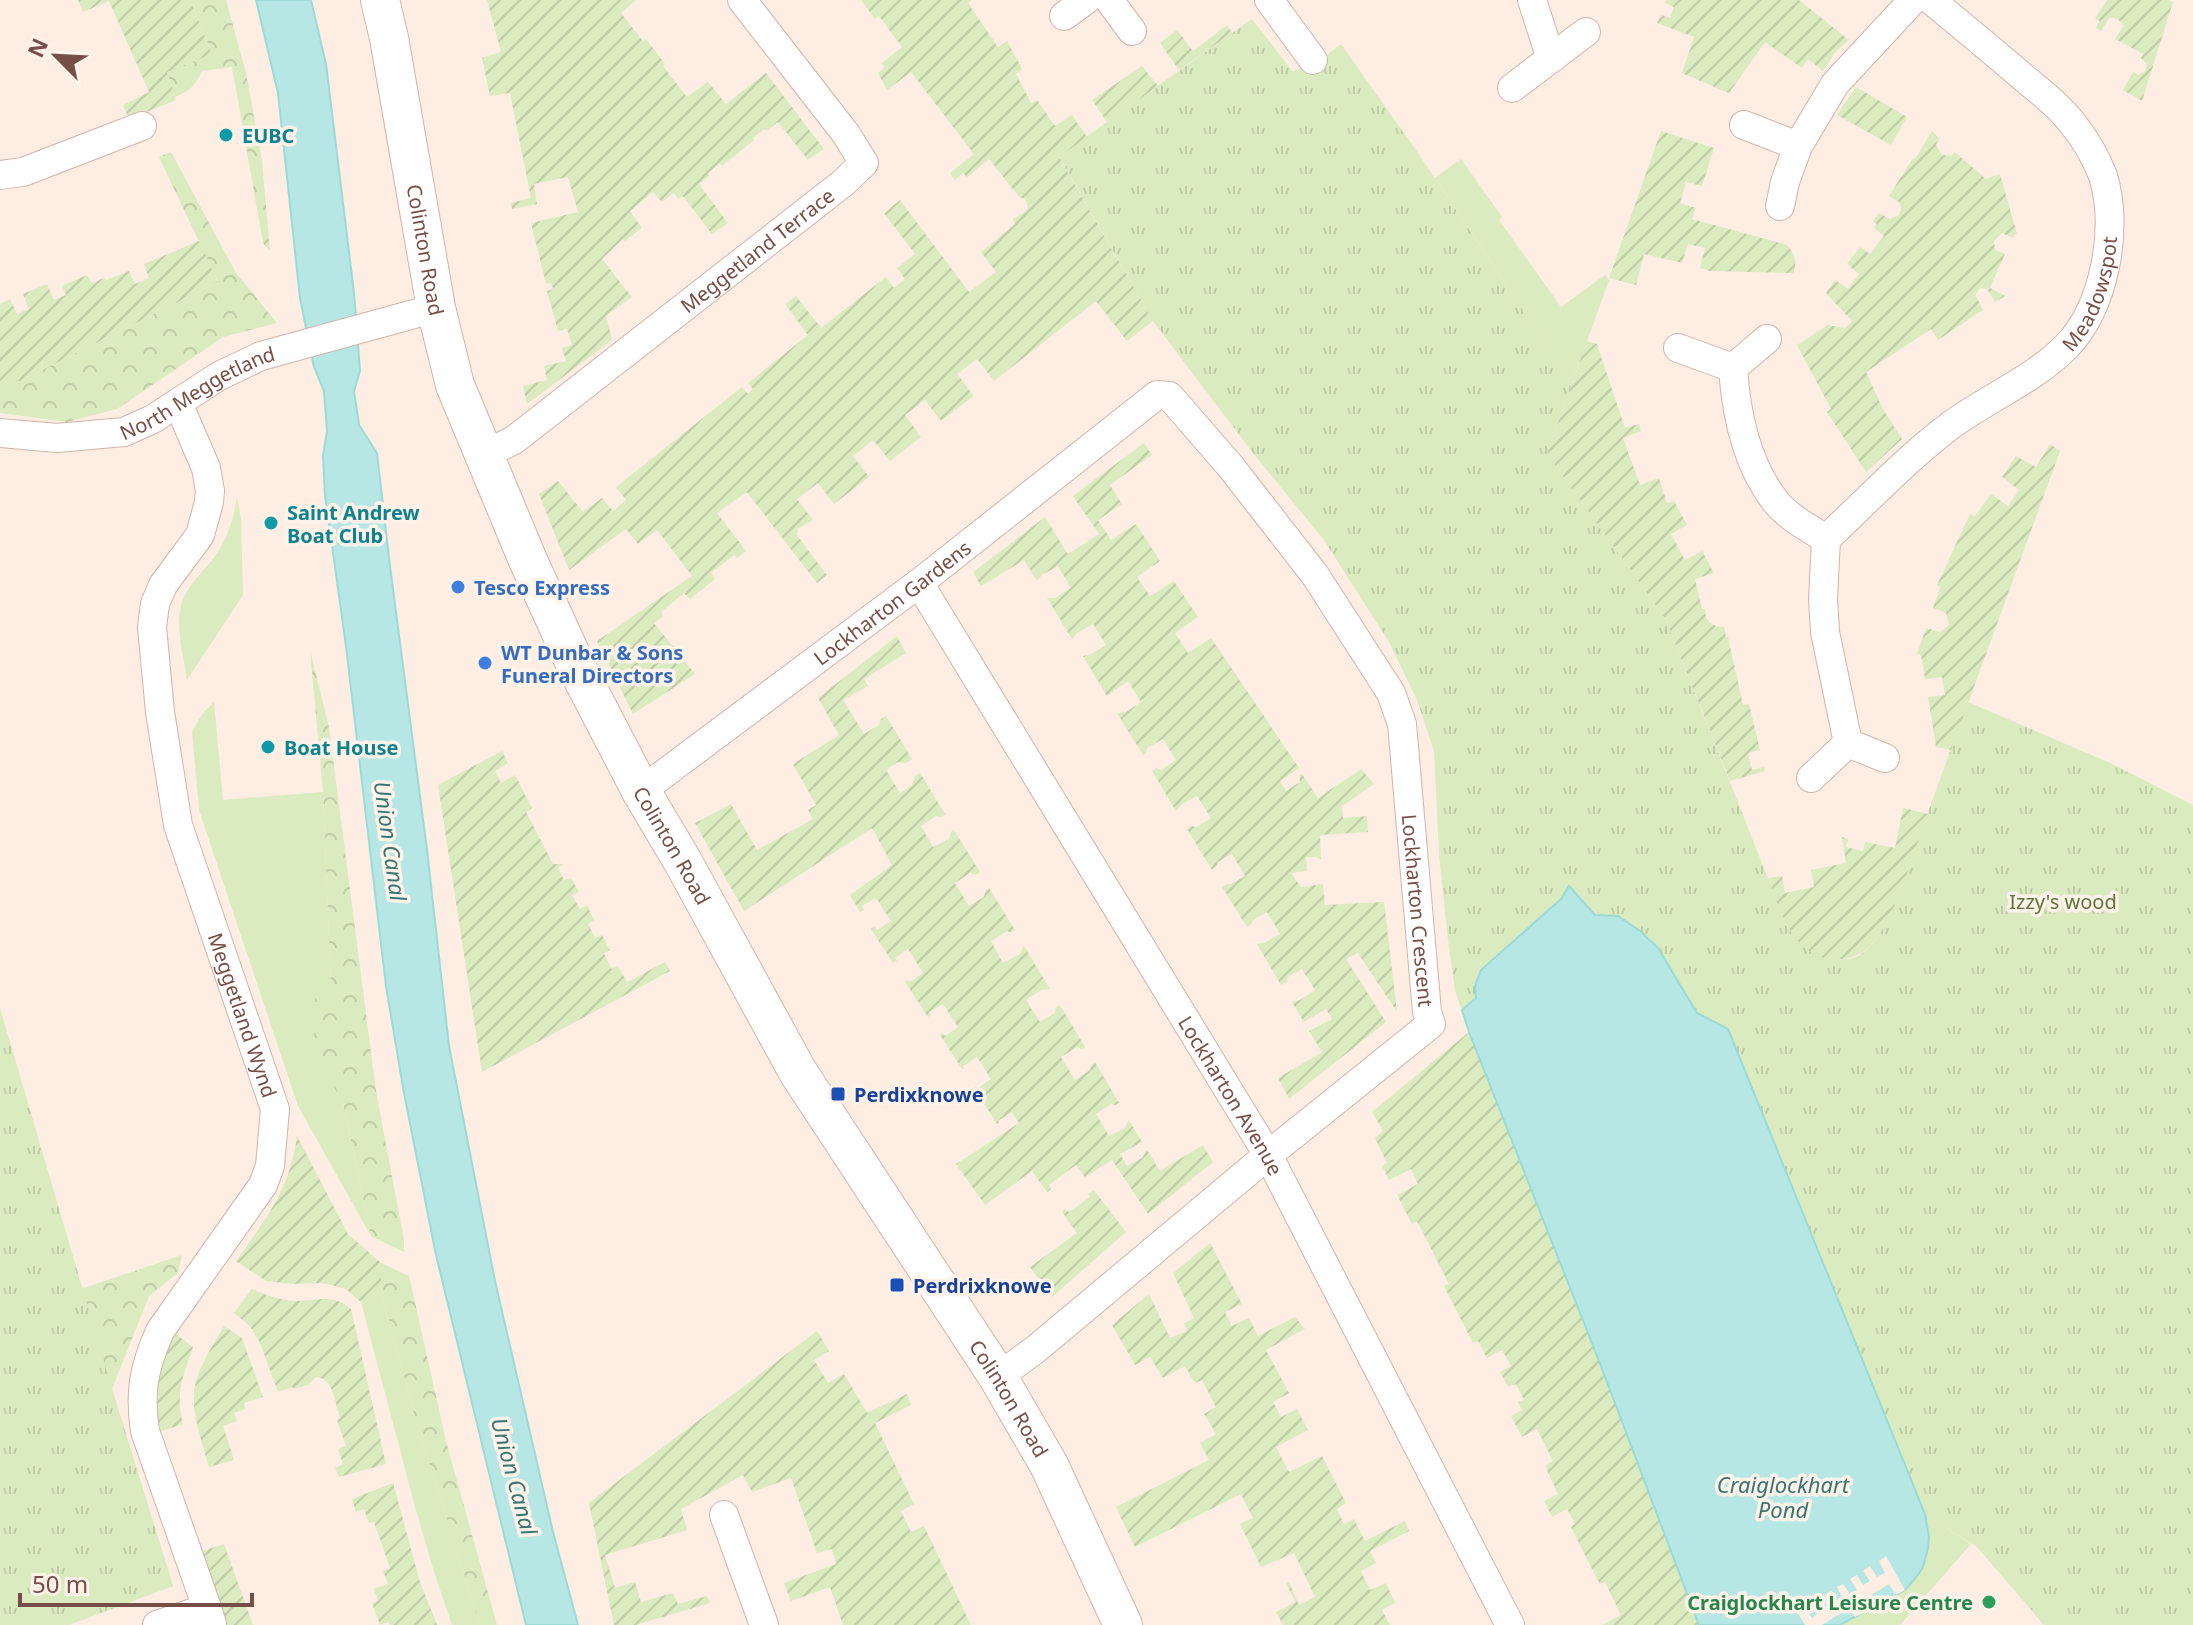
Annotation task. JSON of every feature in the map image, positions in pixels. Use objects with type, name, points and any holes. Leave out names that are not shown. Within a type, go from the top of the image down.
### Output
[{"type":"street","name":"Colinton Road","points":[[380,0],[436,308],[455,385],[577,668],[641,791],[798,1072],[998,1377],[1049,1465],[1123,1625]]},
{"type":"street","name":"Meggetland Terrace","points":[[484,455],[514,440],[843,183],[864,163],[837,121],[742,0]]},
{"type":"street","points":[[1109,0],[1132,31]]},
{"type":"street","points":[[1269,0],[1313,60]]},
{"type":"street","points":[[1532,0],[1551,59]]},
{"type":"street","points":[[1780,206],[1798,146],[1835,84],[1913,0]]},
{"type":"street","name":"Meadowspot","points":[[1826,539],[1922,449],[1970,412],[2022,381],[2068,345],[2099,291],[2106,264],[2109,219],[2103,178],[2080,134],[2040,92],[1931,0]]},
{"type":"street","points":[[1512,88],[1586,32]]},
{"type":"street","points":[[1744,125],[1798,146]]},
{"type":"street","points":[[0,175],[23,172],[142,126]]},
{"type":"street","name":"North Meggetland","points":[[0,433],[57,438],[124,432],[153,419],[219,376],[261,356],[436,308]]},
{"type":"street","points":[[1733,368],[1767,339]]},
{"type":"street","points":[[1678,348],[1733,368]]},
{"type":"street","points":[[1733,368],[1741,430],[1757,469],[1777,503],[1826,539],[1823,587],[1825,632],[1848,743]]},
{"type":"street","name":"Lockharton Crescent","points":[[998,1377],[1431,1024],[1427,1012],[1402,724],[1391,693],[1315,575],[1186,413],[1169,396],[1157,395],[1139,408]]},
{"type":"street","name":"Meggetland Wynd","points":[[178,403],[206,468],[210,491],[200,535],[163,585],[155,604],[152,627],[160,712],[178,825],[275,1109],[270,1166],[263,1185],[160,1331],[148,1357],[143,1381],[145,1431],[209,1616]]},
{"type":"street","name":"Lockharton Gardens","points":[[641,791],[919,583],[1139,408]]},
{"type":"street","name":"Lockharton Avenue","points":[[919,583],[1268,1155],[1510,1625]]},
{"type":"street","points":[[1848,743],[1885,758]]},
{"type":"street","points":[[1811,778],[1848,743]]},
{"type":"street","points":[[724,1515],[764,1625]]},
{"type":"street","points":[[157,1625],[209,1616]]},
{"type":"green space","points":[[78,0],[190,0],[212,54],[167,72],[176,100],[129,119],[123,105],[149,92],[109,1],[83,12]]},
{"type":"green space","points":[[190,0],[226,0],[246,73],[262,161],[270,251],[263,243],[232,67],[202,71],[191,87],[174,97],[166,72],[212,54]]},
{"type":"green space","points":[[487,0],[636,0],[621,13],[643,41],[646,39],[687,97],[708,82],[726,104],[766,73],[824,149],[808,160],[778,122],[766,131],[764,129],[722,166],[720,163],[708,173],[709,176],[699,184],[728,223],[712,234],[683,196],[678,199],[674,193],[662,202],[653,192],[630,211],[642,228],[625,241],[623,239],[602,259],[632,297],[606,316],[612,340],[527,404],[523,386],[547,380],[544,366],[566,361],[562,348],[572,345],[567,329],[558,331],[547,291],[553,289],[551,283],[546,284],[531,223],[578,212],[568,177],[534,184],[537,204],[512,209],[511,203],[531,198],[510,93],[490,96],[482,58],[501,52]]},
{"type":"green space","points":[[861,0],[972,0],[968,3],[998,47],[1007,41],[1022,69],[1016,74],[1031,103],[1037,100],[1055,126],[1072,115],[1087,137],[1059,157],[1153,321],[1127,341],[1096,301],[994,381],[977,359],[957,374],[974,396],[941,421],[925,400],[905,415],[921,437],[890,461],[873,440],[853,456],[869,477],[834,504],[818,483],[797,499],[813,520],[797,529],[796,534],[827,575],[817,583],[747,492],[717,513],[746,551],[737,558],[734,555],[711,573],[715,579],[690,599],[684,593],[661,612],[663,616],[654,623],[695,674],[633,714],[597,641],[692,576],[657,530],[638,544],[626,529],[569,570],[539,494],[558,481],[583,512],[602,498],[613,511],[626,500],[616,487],[742,387],[748,394],[753,389],[748,383],[808,335],[785,304],[796,296],[821,328],[886,277],[894,288],[905,279],[897,268],[915,254],[884,213],[900,200],[969,292],[996,272],[981,252],[1015,224],[1013,219],[1028,207],[1025,199],[1019,197],[989,159],[967,177],[963,173],[955,180],[950,173],[974,154],[911,72],[887,90],[878,73],[885,67],[882,63],[902,47],[879,16],[875,19]]},
{"type":"green space","points":[[1666,0],[1799,0],[1849,40],[1837,50],[1823,71],[1808,59],[1802,68],[1765,42],[1729,93],[1682,73],[1694,37],[1657,23],[1661,15],[1670,18],[1674,7],[1665,3]]},
{"type":"green space","points":[[2107,0],[2173,2],[2142,101],[2123,90],[2133,72],[2139,75],[2145,71],[2147,64],[2141,58],[2143,54],[2115,39],[2123,26],[2118,19],[2109,18],[2101,31],[2096,28],[2100,21],[2095,18]]},
{"type":"green space","name":"Izzy's wood","points":[[1252,19],[1293,72],[1313,60],[1323,58],[1341,44],[1572,383],[1547,454],[1665,618],[1786,924],[1798,937],[1839,959],[1859,955],[1875,941],[1895,903],[1968,702],[2110,763],[2193,805],[2193,1625],[2044,1625],[1977,1547],[1926,1515],[1928,1549],[1918,1575],[1905,1590],[1840,1625],[1699,1625],[1455,990],[1439,854],[1434,751],[1417,700],[1389,642],[1324,540],[1256,457],[1153,321],[1059,156]]},
{"type":"green space","points":[[1227,25],[1232,33],[1179,70],[1160,43],[1177,30],[1193,51]]},
{"type":"green space","points":[[1142,66],[1158,86],[1107,122],[1092,100]]},
{"type":"green space","points":[[1856,87],[1907,117],[1891,145],[1837,115]]},
{"type":"green space","points":[[1661,131],[1714,148],[1702,186],[1686,182],[1680,203],[1696,208],[1692,219],[1787,245],[1794,258],[1793,273],[1710,271],[1700,268],[1705,248],[1688,244],[1682,263],[1644,254],[1636,285],[1609,278]]},
{"type":"green space","points":[[1932,131],[1939,138],[1936,145],[1942,155],[1951,156],[1955,152],[1986,179],[2000,174],[2017,234],[2013,238],[2002,233],[1994,241],[1995,250],[2005,254],[1990,288],[2005,296],[1995,302],[1987,289],[1980,288],[1975,295],[1983,310],[1938,340],[1931,329],[1866,372],[1883,409],[1902,439],[1866,472],[1827,412],[1831,409],[1797,345],[1828,325],[1845,328],[1852,321],[1826,293],[1835,280],[1848,289],[1859,274],[1847,264],[1860,247],[1870,254],[1884,236],[1874,228],[1877,224],[1873,221],[1879,213],[1890,219],[1899,215],[1900,203],[1889,196]]},
{"type":"green space","points":[[171,152],[236,273],[277,323],[223,337],[117,409],[67,422],[0,413],[0,381],[20,381],[218,282],[159,157]]},
{"type":"green space","points":[[1461,159],[1502,217],[1499,220],[1561,307],[1605,275],[1609,280],[1572,383],[1435,178]]},
{"type":"green space","points":[[199,241],[218,282],[20,381],[0,381],[0,304],[10,299],[17,314],[29,309],[23,294],[47,284],[54,300],[66,295],[62,286],[87,275],[92,283],[129,271],[135,284],[149,278],[144,264]]},
{"type":"green space","points":[[1587,341],[1597,344],[1625,428],[1639,424],[1641,431],[1623,438],[1640,485],[1659,478],[1667,503],[1674,501],[1687,525],[1671,534],[1685,560],[1702,551],[1714,573],[1695,579],[1702,609],[1705,609],[1710,622],[1724,627],[1728,637],[1743,705],[1749,704],[1760,750],[1748,753],[1752,770],[1764,767],[1765,771],[1730,781],[1665,618],[1547,454]]},
{"type":"green space","points":[[1144,443],[1152,455],[1110,485],[1122,504],[1098,520],[1111,540],[1136,524],[1160,561],[1137,577],[1150,596],[1174,581],[1198,617],[1175,633],[1188,653],[1211,638],[1299,768],[1280,781],[1286,791],[1300,782],[1299,775],[1302,774],[1318,798],[1361,769],[1374,784],[1342,806],[1343,818],[1367,816],[1368,832],[1320,835],[1321,859],[1306,857],[1307,871],[1291,873],[1301,887],[1323,884],[1325,905],[1384,902],[1397,1012],[1358,953],[1346,959],[1386,1022],[1289,1099],[1278,1078],[1322,1052],[1309,1031],[1332,1019],[1326,1009],[1304,1022],[1292,1002],[1315,990],[1302,969],[1281,985],[1257,944],[1280,934],[1267,912],[1247,927],[1222,887],[1245,876],[1232,854],[1218,862],[1212,870],[1187,829],[1211,818],[1197,796],[1176,811],[1152,771],[1156,768],[1161,770],[1176,760],[1163,739],[1147,748],[1143,755],[1117,713],[1126,712],[1141,702],[1128,681],[1107,696],[1083,656],[1106,645],[1093,624],[1072,639],[1047,598],[1055,598],[1071,588],[1058,566],[1037,581],[1024,560],[981,586],[973,572],[1045,517],[1068,554],[1099,534],[1073,496]]},
{"type":"green space","points":[[2050,444],[2060,451],[1951,750],[1936,747],[1928,697],[1945,695],[1942,677],[1925,679],[1921,655],[1917,654],[1926,628],[1940,632],[1949,625],[1946,613],[1933,608],[1940,587],[1937,585],[1970,514],[1974,517],[1991,494],[2008,506],[2019,490],[2002,477],[2016,456],[2036,467]]},
{"type":"green space","points":[[237,497],[241,519],[243,595],[187,680],[179,632],[181,606],[191,585],[224,541]]},
{"type":"green space","points":[[897,636],[906,653],[864,679],[868,686],[843,700],[864,734],[879,725],[886,716],[912,759],[906,763],[898,762],[886,770],[900,793],[912,785],[915,776],[920,773],[945,814],[921,826],[933,847],[949,839],[954,830],[980,872],[976,875],[970,873],[955,883],[969,906],[984,897],[989,888],[1015,930],[1011,933],[1007,931],[991,941],[1003,963],[1020,954],[1024,946],[1050,989],[1041,990],[1026,1000],[1040,1022],[1055,1013],[1060,1005],[1085,1047],[1077,1047],[1061,1057],[1075,1080],[1090,1070],[1095,1062],[1119,1103],[1111,1104],[1096,1114],[1109,1136],[1125,1128],[1129,1120],[1142,1142],[1120,1154],[1127,1166],[1142,1158],[1147,1150],[1160,1171],[1203,1145],[1213,1162],[1148,1214],[1112,1160],[1085,1177],[1076,1165],[1049,1185],[1051,1189],[1047,1192],[1032,1171],[985,1205],[956,1164],[1019,1123],[1012,1112],[997,1124],[974,1088],[991,1079],[977,1057],[962,1069],[940,1035],[945,1036],[958,1027],[943,1004],[929,1012],[931,1015],[928,1017],[905,982],[923,973],[908,949],[893,963],[871,929],[875,927],[877,930],[891,921],[876,898],[862,906],[864,910],[860,912],[850,895],[892,865],[872,828],[744,911],[695,823],[731,804],[757,850],[813,819],[808,810],[816,805],[793,764],[839,735],[818,698]]},
{"type":"green space","points":[[310,650],[329,727],[376,1091],[404,1252],[371,1236],[343,1103],[314,1051],[315,998],[331,990],[323,792]]},
{"type":"green space","points":[[214,702],[223,800],[323,792],[331,990],[342,1099],[371,1236],[298,1106],[199,810],[192,731]]},
{"type":"green space","points":[[502,751],[508,763],[495,771],[501,783],[515,775],[532,808],[526,812],[553,864],[564,864],[558,868],[564,880],[571,878],[579,892],[572,895],[580,909],[587,905],[594,920],[588,924],[595,938],[602,935],[610,950],[604,953],[611,969],[618,966],[627,982],[665,962],[670,971],[482,1072],[438,785]]},
{"type":"green space","points":[[1903,808],[1928,814],[1897,900],[1881,932],[1868,948],[1849,958],[1833,959],[1807,950],[1783,917],[1768,878],[1782,876],[1785,893],[1814,887],[1811,870],[1846,863],[1842,837],[1848,839],[1846,847],[1863,851],[1865,842],[1895,848]]},
{"type":"green space","points":[[0,1008],[173,1586],[69,1625],[0,1625]]},
{"type":"green space","points":[[1469,1032],[1699,1625],[1602,1625],[1621,1615],[1605,1582],[1600,1584],[1597,1579],[1571,1527],[1575,1524],[1567,1509],[1552,1517],[1544,1501],[1558,1494],[1545,1466],[1553,1461],[1537,1429],[1522,1437],[1511,1416],[1522,1410],[1518,1402],[1524,1400],[1516,1384],[1508,1387],[1500,1372],[1511,1366],[1502,1350],[1487,1358],[1478,1341],[1473,1343],[1444,1286],[1449,1284],[1417,1221],[1412,1224],[1397,1195],[1418,1184],[1411,1169],[1389,1180],[1382,1166],[1387,1163],[1375,1138],[1383,1131],[1372,1112]]},
{"type":"green space","points":[[297,1136],[348,1234],[381,1263],[381,1292],[361,1302],[346,1289],[323,1283],[266,1281],[236,1261],[283,1188]]},
{"type":"green space","points":[[1094,1190],[1126,1232],[1052,1297],[1030,1267],[1077,1233],[1062,1212],[1065,1209],[1069,1212],[1090,1197],[1088,1194]]},
{"type":"green space","points":[[1210,1243],[1242,1304],[1225,1312],[1232,1326],[1249,1318],[1258,1336],[1295,1317],[1305,1329],[1266,1350],[1289,1393],[1273,1402],[1281,1417],[1297,1409],[1308,1430],[1276,1447],[1289,1472],[1322,1456],[1346,1503],[1337,1509],[1344,1524],[1354,1519],[1365,1541],[1405,1521],[1409,1531],[1370,1551],[1376,1563],[1361,1571],[1370,1590],[1386,1583],[1395,1603],[1382,1610],[1390,1625],[1283,1625],[1276,1612],[1295,1602],[1286,1583],[1289,1582],[1299,1605],[1315,1597],[1294,1553],[1261,1567],[1240,1524],[1253,1518],[1241,1494],[1135,1547],[1116,1507],[1209,1460],[1200,1443],[1216,1434],[1204,1414],[1216,1407],[1202,1380],[1195,1383],[1185,1366],[1163,1378],[1150,1357],[1135,1365],[1112,1325],[1149,1294],[1170,1338],[1187,1331],[1184,1323],[1194,1318],[1173,1273]]},
{"type":"green space","points":[[182,1255],[178,1273],[149,1296],[112,1389],[173,1586],[62,1625],[16,1625],[69,1293]]},
{"type":"green space","points":[[381,1263],[409,1276],[446,1441],[497,1625],[480,1625],[419,1431],[381,1292]]},
{"type":"green space","points":[[252,1289],[290,1301],[331,1299],[351,1309],[386,1464],[339,1477],[335,1468],[343,1464],[338,1449],[346,1446],[337,1420],[340,1418],[333,1392],[327,1382],[316,1377],[308,1385],[278,1392],[260,1343],[250,1326],[234,1313]]},
{"type":"green space","points":[[381,1292],[419,1431],[480,1625],[452,1625],[434,1572],[361,1302]]},
{"type":"green space","points":[[224,1326],[242,1338],[263,1397],[244,1403],[245,1409],[234,1413],[237,1421],[223,1426],[234,1460],[209,1467],[197,1424],[194,1394],[202,1365]]},
{"type":"green space","points":[[817,1331],[829,1351],[814,1360],[828,1383],[844,1374],[867,1413],[907,1394],[911,1405],[875,1423],[914,1504],[901,1511],[911,1532],[924,1526],[971,1625],[843,1625],[830,1587],[791,1601],[784,1583],[836,1564],[832,1549],[817,1553],[791,1478],[752,1492],[743,1475],[681,1509],[687,1530],[605,1555],[615,1588],[635,1582],[641,1602],[673,1593],[678,1604],[707,1596],[710,1603],[636,1625],[614,1625],[589,1503]]},
{"type":"green space","points":[[173,1332],[193,1347],[180,1393],[183,1424],[159,1432],[154,1389]]},
{"type":"green space","points":[[393,1483],[420,1582],[437,1625],[390,1625],[389,1622],[380,1625],[372,1603],[378,1601],[374,1589],[388,1584],[383,1571],[390,1568],[374,1522],[369,1523],[364,1509],[356,1512],[352,1499]]},
{"type":"green space","points":[[1925,1514],[1971,1544],[1900,1625],[1840,1625],[1894,1596],[1918,1574],[1925,1558]]},
{"type":"green space","points":[[224,1544],[253,1625],[225,1625],[200,1552]]},
{"type":"water","name":"Union Canal","points":[[256,0],[311,0],[326,64],[354,293],[360,371],[354,391],[359,425],[377,453],[449,1046],[495,1281],[553,1532],[578,1625],[526,1625],[436,1255],[386,986],[325,495],[323,456],[327,431],[324,391],[314,367],[300,298],[278,93]]},
{"type":"water","name":"Craiglockhart Pond","points":[[1569,886],[1595,915],[1618,916],[1640,931],[1658,948],[1697,1013],[1728,1029],[1925,1514],[1928,1548],[1918,1575],[1905,1590],[1840,1625],[1699,1625],[1469,1032],[1462,1010],[1476,998],[1475,986],[1481,970],[1561,899]]},
{"type":"pier","points":[[1886,1556],[1905,1590],[1896,1595],[1889,1584],[1858,1603],[1863,1613],[1855,1617],[1849,1608],[1822,1625],[1805,1625],[1797,1612],[1804,1607],[1812,1618],[1818,1613],[1812,1603],[1819,1598],[1825,1609],[1831,1606],[1825,1595],[1831,1590],[1838,1601],[1843,1599],[1837,1587],[1843,1584],[1850,1594],[1857,1590],[1850,1579],[1857,1575],[1863,1585],[1870,1581],[1863,1571],[1870,1566],[1877,1577],[1885,1573],[1879,1561]]},
{"type":"place","name":"EUBC","points":[[226,135]]},
{"type":"place","name":"Saint Andrew Boat Club","points":[[271,523]]},
{"type":"place","name":"Tesco Express","points":[[458,587]]},
{"type":"place","name":"WT Dunbar & Sons Funeral Directors","points":[[485,663]]},
{"type":"place","name":"Boat House","points":[[268,747]]},
{"type":"place","name":"Perdixknowe","points":[[838,1094]]},
{"type":"place","name":"Perdrixknowe","points":[[897,1285]]},
{"type":"place","name":"Craiglockhart Leisure Centre","points":[[1989,1602]]}]
